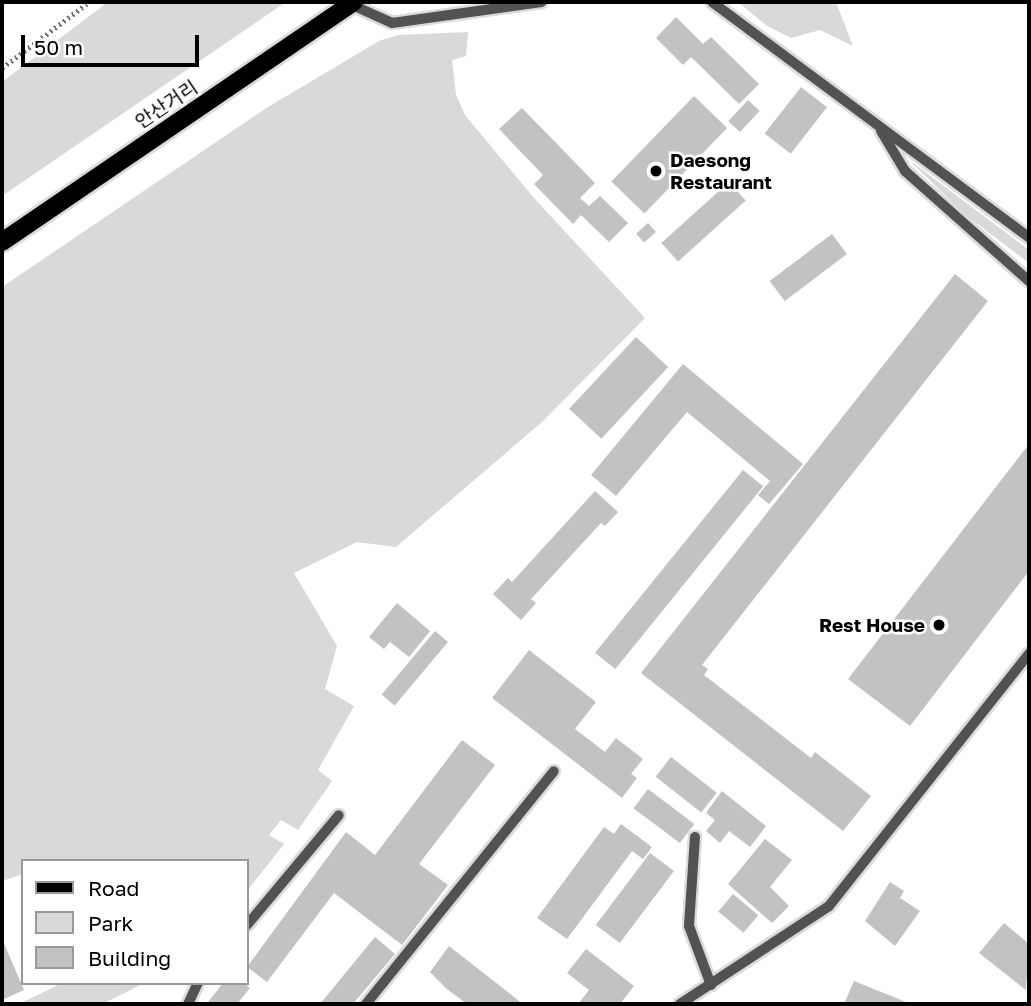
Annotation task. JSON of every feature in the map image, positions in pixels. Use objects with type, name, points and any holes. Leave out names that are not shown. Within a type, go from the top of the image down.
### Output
[{"type":"main road","name":"안산거리","points":[[2,242],[352,3]]},
{"type":"lane","points":[[473,9],[487,2]]},
{"type":"lane","points":[[352,3],[392,23],[473,9],[542,2]]},
{"type":"lane","points":[[712,2],[1029,237]]},
{"type":"lane","points":[[877,125],[905,171],[1029,281]]},
{"type":"lane","points":[[681,1004],[829,906],[1029,654]]},
{"type":"lane","points":[[366,1004],[554,771]]},
{"type":"lane","points":[[248,924],[339,815]]},
{"type":"lane","points":[[695,837],[689,926],[712,985]]},
{"type":"lane","points":[[188,1004],[197,985]]},
{"type":"path","points":[[2,68],[89,2]]},
{"type":"green space","points":[[108,2],[286,2],[2,196],[2,82]]},
{"type":"green space","points":[[738,2],[836,2],[853,46],[820,30],[791,38],[767,26]]},
{"type":"green space","points":[[468,32],[466,56],[452,60],[456,95],[465,115],[534,198],[645,318],[542,422],[396,547],[357,542],[294,573],[337,646],[325,689],[354,706],[318,770],[332,781],[298,830],[281,820],[269,835],[284,844],[248,890],[248,859],[21,859],[21,875],[2,881],[2,287],[268,107],[379,41],[398,35]]},
{"type":"green space","points":[[908,159],[1029,250],[1029,263],[963,213]]},
{"type":"green space","points":[[58,985],[141,985],[102,1004],[19,1004]]},
{"type":"building","points":[[676,17],[703,44],[711,37],[759,84],[739,104],[691,57],[683,65],[656,38]]},
{"type":"building","points":[[801,87],[827,107],[791,154],[765,133]]},
{"type":"building","points":[[694,96],[727,128],[644,214],[611,182]]},
{"type":"building","points":[[748,100],[760,111],[740,132],[728,121]]},
{"type":"building","points":[[522,108],[595,183],[580,198],[589,206],[600,196],[628,223],[609,242],[581,215],[573,224],[534,184],[543,175],[499,129]]},
{"type":"building","points":[[729,182],[746,201],[678,261],[661,243]]},
{"type":"building","points":[[648,223],[656,232],[644,243],[636,234]]},
{"type":"building","points":[[832,234],[847,254],[785,301],[770,281]]},
{"type":"building","points":[[955,274],[988,301],[702,665],[708,669],[704,675],[811,758],[815,752],[871,796],[843,831],[641,673]]},
{"type":"building","points":[[636,337],[668,367],[601,439],[569,409]]},
{"type":"building","points":[[683,364],[803,464],[769,504],[758,495],[770,481],[687,412],[616,496],[591,475]]},
{"type":"building","name":"Rest House","points":[[1029,444],[1029,571],[910,726],[848,679]]},
{"type":"building","points":[[743,470],[763,486],[615,669],[595,653]]},
{"type":"building","points":[[595,491],[618,512],[605,526],[601,523],[531,599],[536,603],[521,620],[493,594],[508,578],[512,582]]},
{"type":"building","points":[[397,603],[430,631],[409,657],[390,642],[384,649],[369,637]]},
{"type":"building","points":[[435,631],[448,642],[395,706],[382,695]]},
{"type":"building","points":[[529,650],[596,702],[575,729],[605,752],[616,738],[643,759],[631,774],[637,778],[622,798],[492,698]]},
{"type":"building","points":[[462,740],[495,765],[419,864],[448,885],[402,945],[334,893],[267,982],[248,968],[346,832],[375,855]]},
{"type":"building","points":[[671,757],[717,793],[701,812],[656,777]]},
{"type":"building","points":[[648,789],[694,824],[680,843],[634,808]]},
{"type":"building","points":[[722,791],[766,826],[750,847],[729,831],[720,843],[706,831],[715,820],[706,813]]},
{"type":"building","points":[[621,824],[652,847],[643,859],[632,851],[567,939],[537,918],[604,827],[614,834]]},
{"type":"building","points":[[765,839],[792,860],[770,887],[789,906],[772,923],[728,884]]},
{"type":"building","points":[[650,853],[674,871],[620,943],[596,925]]},
{"type":"building","points":[[890,882],[904,891],[900,898],[920,911],[895,946],[865,921]]},
{"type":"building","points":[[733,894],[758,915],[743,933],[718,912]]},
{"type":"building","points":[[1004,923],[1029,944],[1026,990],[979,953]]},
{"type":"building","points":[[375,937],[395,954],[353,1004],[320,1004]]},
{"type":"building","points":[[2,939],[24,990],[2,1000]]},
{"type":"building","points":[[449,946],[523,1004],[467,1004],[448,990],[430,972]]},
{"type":"building","points":[[586,949],[634,986],[620,1004],[578,1004],[589,990],[567,973]]},
{"type":"building","points":[[854,981],[911,1004],[844,1004]]},
{"type":"building","points":[[221,985],[246,985],[250,988],[237,1004],[208,1002]]},
{"type":"place","name":"Daesong Restaurant","points":[[656,171]]},
{"type":"place","name":"Rest House","points":[[939,625]]}]
